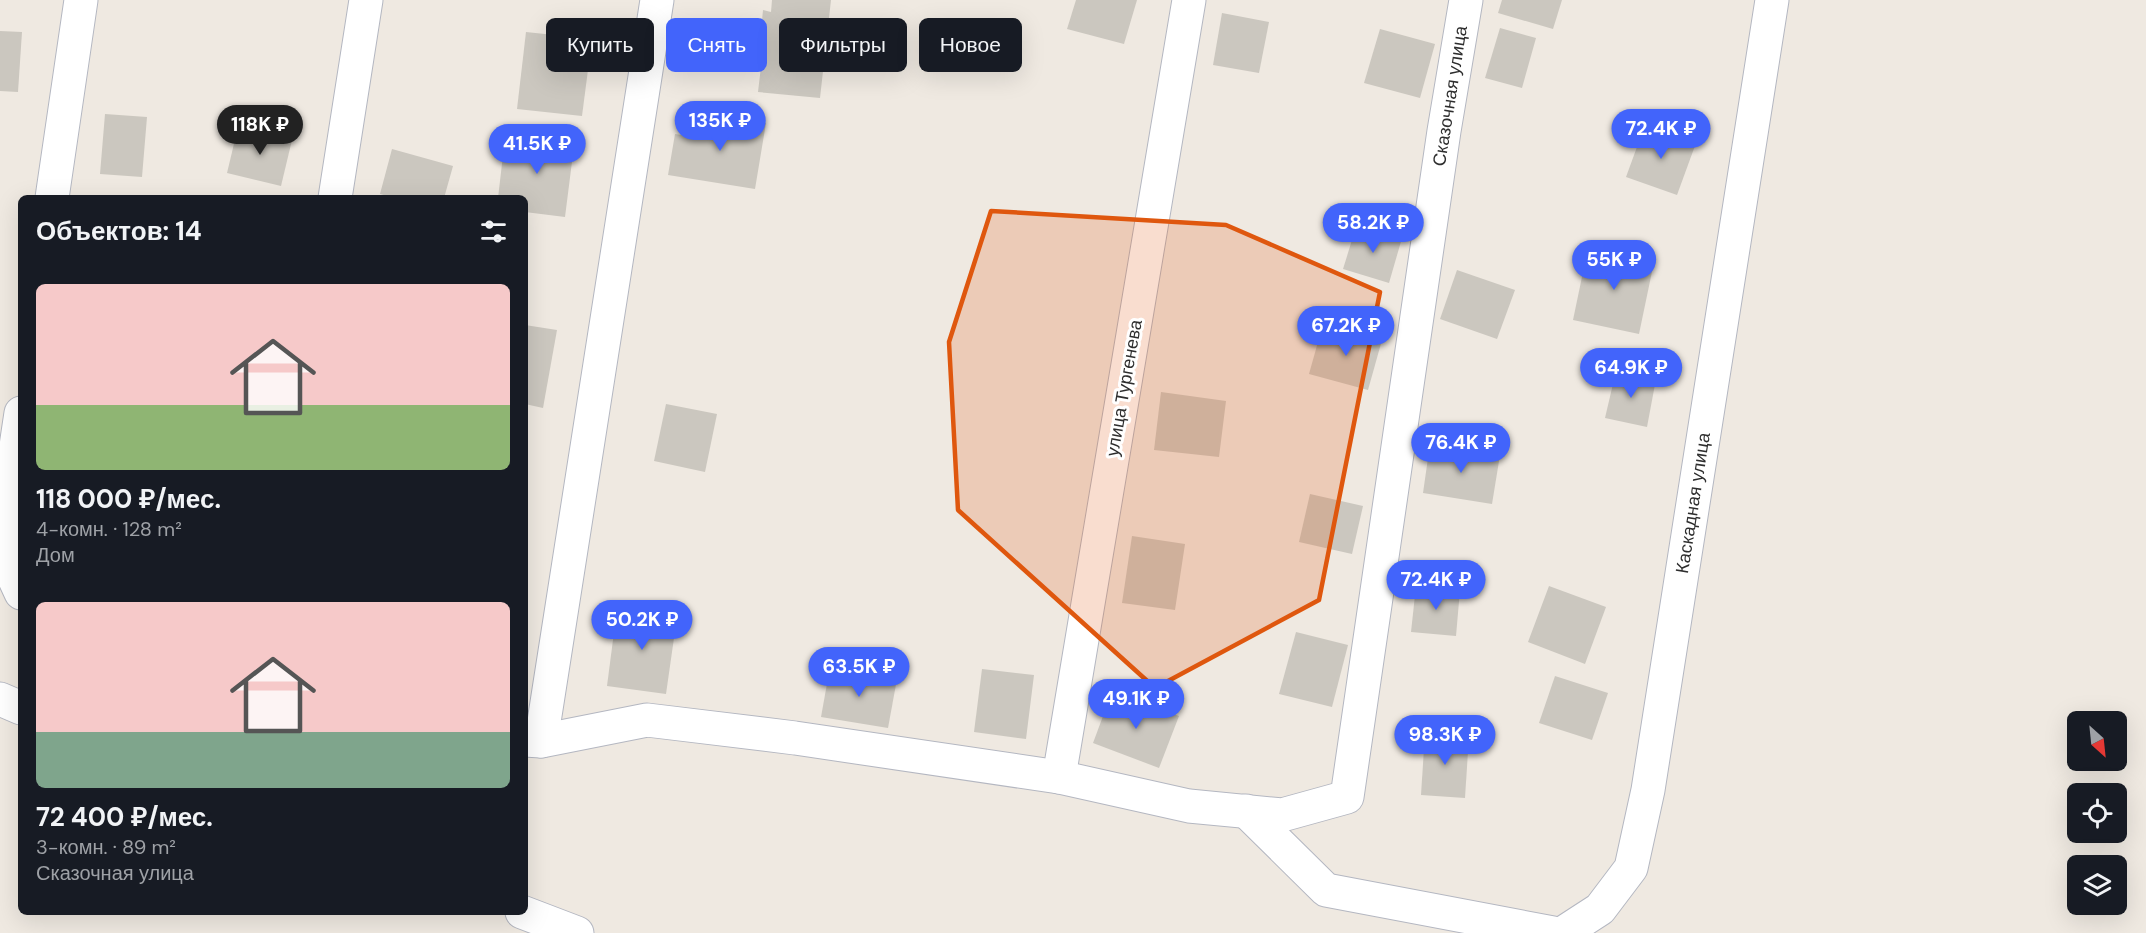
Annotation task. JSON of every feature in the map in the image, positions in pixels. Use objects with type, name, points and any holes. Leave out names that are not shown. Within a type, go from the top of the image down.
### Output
[{"type":"street","points":[[52,195],[81,0]]},
{"type":"street","points":[[335,195],[366,0]]},
{"type":"street","points":[[657,0],[533,741],[647,720],[795,738],[1059,777],[1189,806],[1246,812],[1326,890],[1553,933]]},
{"type":"street","name":"улица Тургенева","points":[[1059,777],[1189,0]]},
{"type":"street","name":"Сказочная улица","points":[[1246,812],[1282,815],[1347,797],[1443,130],[1466,0]]},
{"type":"street","name":"Каскадная улица","points":[[1563,933],[1600,909],[1631,868],[1648,790],[1772,0]]},
{"type":"street","points":[[18,431],[3,521],[10,569],[18,586]]},
{"type":"street","points":[[0,699],[18,707]]},
{"type":"street","points":[[528,914],[577,933]]},
{"type":"highlighted area","points":[[991,211],[1226,225],[1380,292],[1319,600],[1155,688],[958,510],[949,342]]},
{"type":"building","points":[[772,0],[831,0],[829,18],[779,18],[779,72],[823,72],[820,98],[758,92],[760,72],[767,72],[767,18],[762,18],[763,10],[771,12]]},
{"type":"building","points":[[1076,0],[1137,0],[1124,44],[1067,29]]},
{"type":"building","points":[[1502,0],[1562,0],[1553,29],[1498,13]]},
{"type":"building","points":[[1222,13],[1269,22],[1259,73],[1213,65]]},
{"type":"building","points":[[1500,28],[1536,38],[1522,88],[1485,78]]},
{"type":"building","points":[[1380,29],[1435,44],[1420,98],[1364,83]]},
{"type":"building","points":[[0,31],[22,32],[18,92],[0,91]]},
{"type":"building","points":[[526,32],[546,34],[546,72],[588,72],[582,116],[517,109]]},
{"type":"building","points":[[704,112],[766,123],[755,189],[668,175],[675,134],[700,138]]},
{"type":"building","points":[[105,114],[147,117],[142,177],[100,174]]},
{"type":"building","points":[[1645,125],[1696,143],[1677,195],[1626,177]]},
{"type":"building","points":[[238,127],[292,140],[281,186],[227,173]]},
{"type":"building","points":[[505,138],[574,146],[565,217],[528,212],[528,195],[498,195]]},
{"type":"building","points":[[392,149],[453,166],[445,195],[380,194]]},
{"type":"building","points":[[1357,224],[1402,238],[1389,283],[1343,269]]},
{"type":"building","points":[[1588,248],[1654,262],[1639,334],[1573,320]]},
{"type":"building","points":[[1457,270],[1515,290],[1497,339],[1440,319]]},
{"type":"building","points":[[1323,324],[1382,340],[1368,390],[1309,374]]},
{"type":"building","points":[[528,325],[557,330],[543,408],[528,405]]},
{"type":"building","points":[[1616,371],[1656,379],[1647,427],[1605,418]]},
{"type":"building","points":[[1161,392],[1226,401],[1219,457],[1154,450]]},
{"type":"building","points":[[666,404],[717,414],[705,472],[654,461]]},
{"type":"building","points":[[1430,444],[1500,455],[1492,504],[1423,493]]},
{"type":"building","points":[[1310,494],[1363,506],[1352,554],[1299,542]]},
{"type":"building","points":[[1132,536],[1185,544],[1175,610],[1122,603]]},
{"type":"building","points":[[1416,586],[1460,590],[1456,636],[1411,632]]},
{"type":"building","points":[[1549,586],[1606,607],[1585,664],[1528,642]]},
{"type":"building","points":[[617,609],[677,617],[666,694],[607,686]]},
{"type":"building","points":[[1296,632],[1348,645],[1332,707],[1279,694]]},
{"type":"building","points":[[830,667],[897,679],[888,728],[821,717]]},
{"type":"building","points":[[982,669],[1034,675],[1026,739],[974,732]]},
{"type":"building","points":[[1555,676],[1608,693],[1592,740],[1539,723]]},
{"type":"building","points":[[1112,692],[1179,716],[1159,768],[1093,743]]},
{"type":"building","points":[[1425,733],[1469,736],[1465,798],[1421,795]]}]
